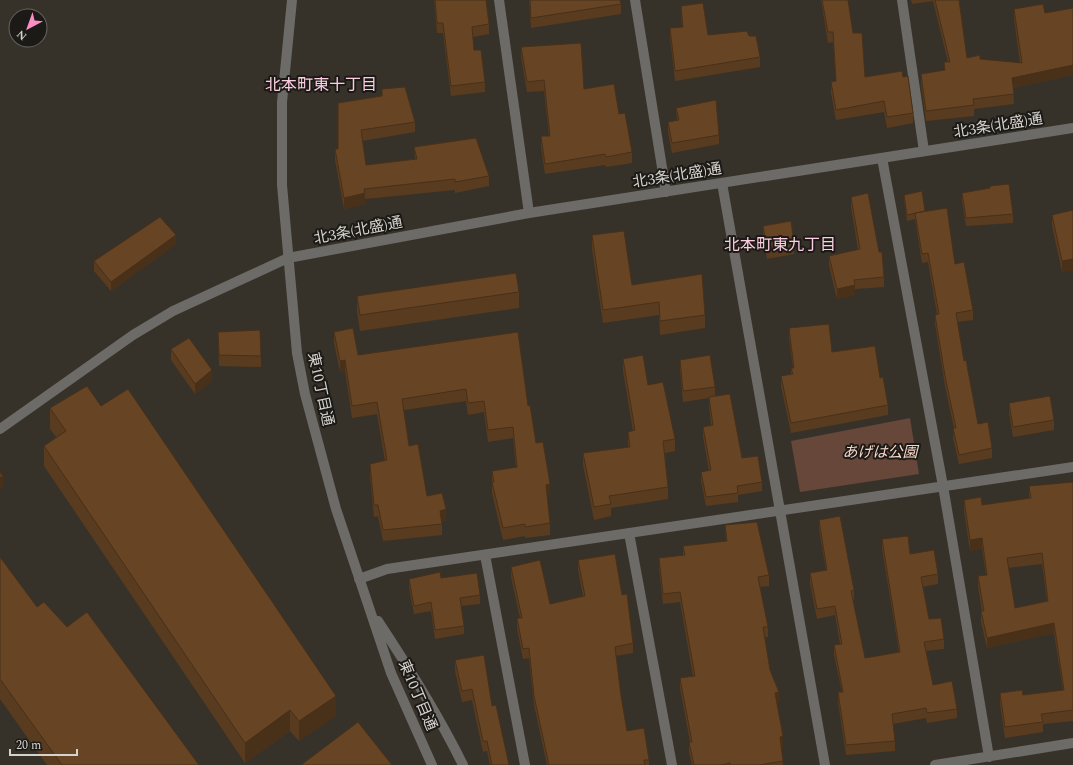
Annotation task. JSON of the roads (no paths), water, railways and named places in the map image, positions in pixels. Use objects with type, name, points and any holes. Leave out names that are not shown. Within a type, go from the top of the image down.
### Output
[{"type":"street","name":"東10丁目通","points":[[292,0],[282,102],[282,185],[297,353],[305,394],[336,509],[391,672],[432,765]]},
{"type":"street","points":[[500,0],[529,213]]},
{"type":"street","points":[[635,0],[666,192]]},
{"type":"street","points":[[902,0],[924,151]]},
{"type":"street","name":"北3条(北盛)通","points":[[0,429],[133,335],[174,311],[288,258],[529,213],[1073,128]]},
{"type":"street","points":[[882,158],[943,486],[990,757]]},
{"type":"street","points":[[722,183],[825,765]]},
{"type":"street","points":[[359,579],[387,569],[1073,467]]},
{"type":"street","points":[[629,533],[672,765]]},
{"type":"street","points":[[485,555],[526,765]]},
{"type":"street","points":[[370,609],[413,673],[439,716],[463,765]]},
{"type":"street","points":[[935,765],[1073,743]]},
{"type":"district","name":"北本町東十丁目","points":[[321,84]]},
{"type":"district","name":"北本町東九丁目","points":[[780,244]]},
{"type":"park label","name":"あげは公園","points":[[880,452]]}]
